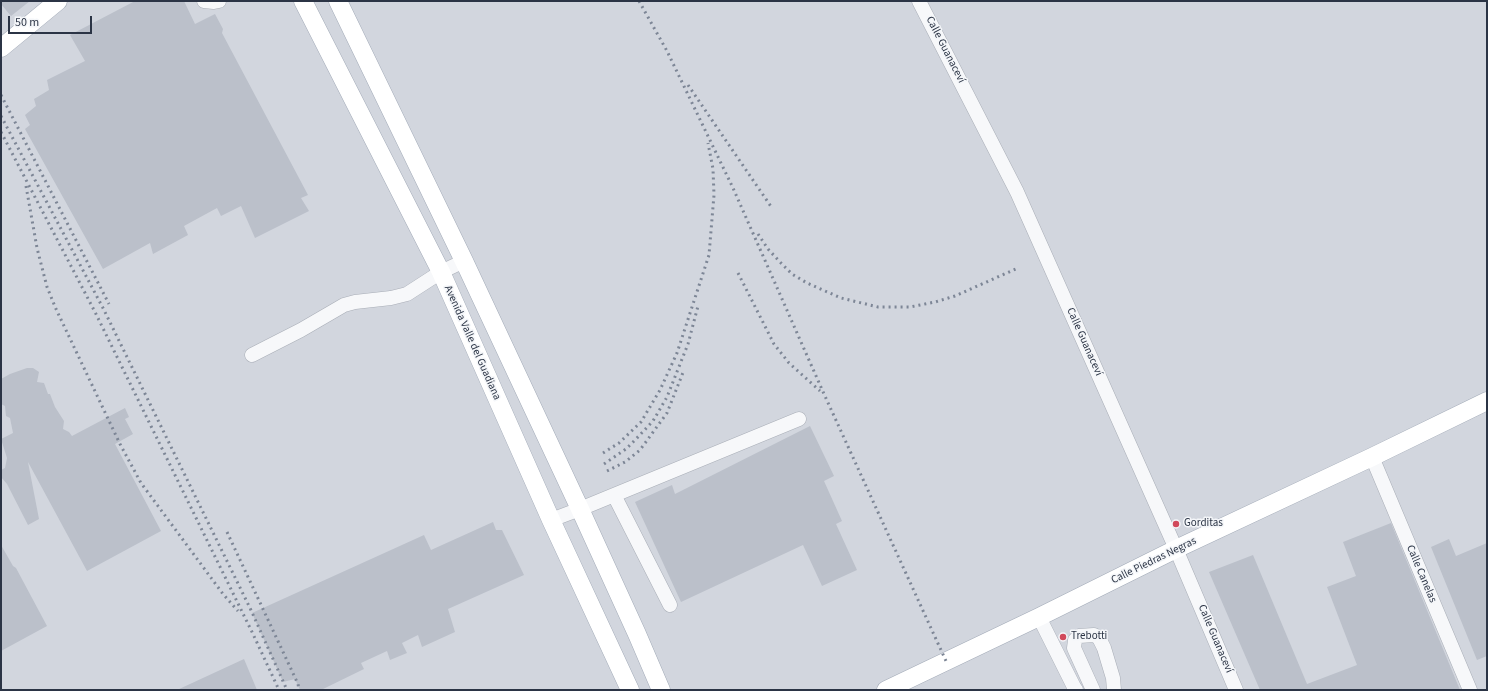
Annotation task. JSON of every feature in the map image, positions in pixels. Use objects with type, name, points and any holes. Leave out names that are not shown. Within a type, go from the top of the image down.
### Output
[{"type":"main road","points":[[1,48],[58,1]]},
{"type":"main road","name":"Avenida Valle del Guadiana","points":[[302,1],[441,272],[551,520],[630,690]]},
{"type":"main road","points":[[338,1],[464,261],[580,509],[661,690]]},
{"type":"main road","name":"Calle Piedras Negras","points":[[886,690],[1039,617],[1176,549],[1487,401]]},
{"type":"main road","points":[[609,645],[637,634]]},
{"type":"street","points":[[204,1],[219,1]]},
{"type":"street","name":"Calle Guanaceví","points":[[919,1],[1017,192],[1176,549],[1236,690]]},
{"type":"street","points":[[252,355],[344,306],[355,302],[391,298],[407,294],[441,272],[464,261]]},
{"type":"street","points":[[551,520],[799,419]]},
{"type":"street","name":"Calle Canelas","points":[[1372,457],[1470,690]]},
{"type":"street","points":[[614,495],[670,606]]},
{"type":"street","points":[[1039,617],[1076,690]]},
{"type":"street","points":[[1093,690],[1074,648],[1075,640],[1079,636],[1086,634],[1094,635],[1099,638],[1104,648],[1113,678],[1114,690]]},
{"type":"shaded area","points":[[1,1],[1487,1],[1487,690],[1,690]]},
{"type":"building","points":[[1,1],[30,1],[11,16],[1,4]]},
{"type":"building","points":[[135,1],[184,1],[195,24],[215,14],[223,29],[222,33],[308,195],[301,198],[309,211],[255,238],[241,206],[221,216],[217,208],[184,226],[188,235],[153,254],[150,243],[103,269],[25,129],[30,125],[25,115],[36,106],[34,99],[49,90],[47,80],[85,61],[70,35]]},
{"type":"building","points":[[27,368],[33,368],[39,372],[37,382],[44,383],[48,394],[50,394],[55,407],[64,421],[63,429],[69,432],[72,436],[125,408],[129,417],[125,419],[133,434],[115,444],[161,531],[87,571],[28,462],[39,519],[28,525],[7,484],[1,477],[1,470],[5,468],[7,458],[1,439],[13,433],[10,418],[6,416],[5,406],[1,404],[1,379]]},
{"type":"building","points":[[810,426],[834,476],[824,481],[842,521],[836,524],[857,570],[822,586],[803,545],[681,602],[635,502],[672,485],[675,494]]},
{"type":"building","points":[[493,522],[496,530],[502,530],[524,575],[448,609],[455,632],[422,647],[418,635],[402,643],[407,653],[390,660],[387,651],[361,663],[364,669],[321,690],[300,690],[295,679],[283,682],[252,613],[424,535],[431,550]]},
{"type":"building","points":[[1391,523],[1460,690],[1260,690],[1209,572],[1253,555],[1307,684],[1357,665],[1327,587],[1356,576],[1343,542]]},
{"type":"building","points":[[1449,539],[1456,556],[1487,543],[1487,656],[1477,660],[1431,547]]},
{"type":"building","points":[[1,545],[13,566],[16,568],[47,626],[1,651]]},
{"type":"building","points":[[244,659],[257,690],[177,690]]},
{"type":"railway","points":[[639,1],[667,51],[733,188],[824,394],[946,661]]},
{"type":"railway","points":[[688,85],[772,208]]},
{"type":"railway","points":[[1,95],[109,304]]},
{"type":"railway","points":[[1,116],[103,308],[250,608],[287,690]]},
{"type":"railway","points":[[1,132],[95,312],[279,690]]},
{"type":"railway","points":[[603,453],[619,443],[641,422],[660,390],[677,353],[709,255],[714,195],[713,169],[708,143]]},
{"type":"railway","points":[[26,186],[37,248],[47,287],[120,444],[141,483],[223,594],[238,611]]},
{"type":"railway","points":[[758,234],[768,249],[792,274],[807,283],[841,298],[878,307],[910,307],[935,302],[955,296],[1018,268]]},
{"type":"railway","points":[[738,273],[774,344],[789,363],[820,391]]},
{"type":"railway","points":[[604,464],[626,449],[653,421],[667,397],[688,344],[698,306]]},
{"type":"railway","points":[[607,471],[625,462],[640,450],[667,413],[684,370]]},
{"type":"railway","points":[[227,532],[298,684],[299,690]]},
{"type":"place","name":"Gorditas","points":[[1176,524]]},
{"type":"place","name":"Trebotti","points":[[1063,637]]}]
